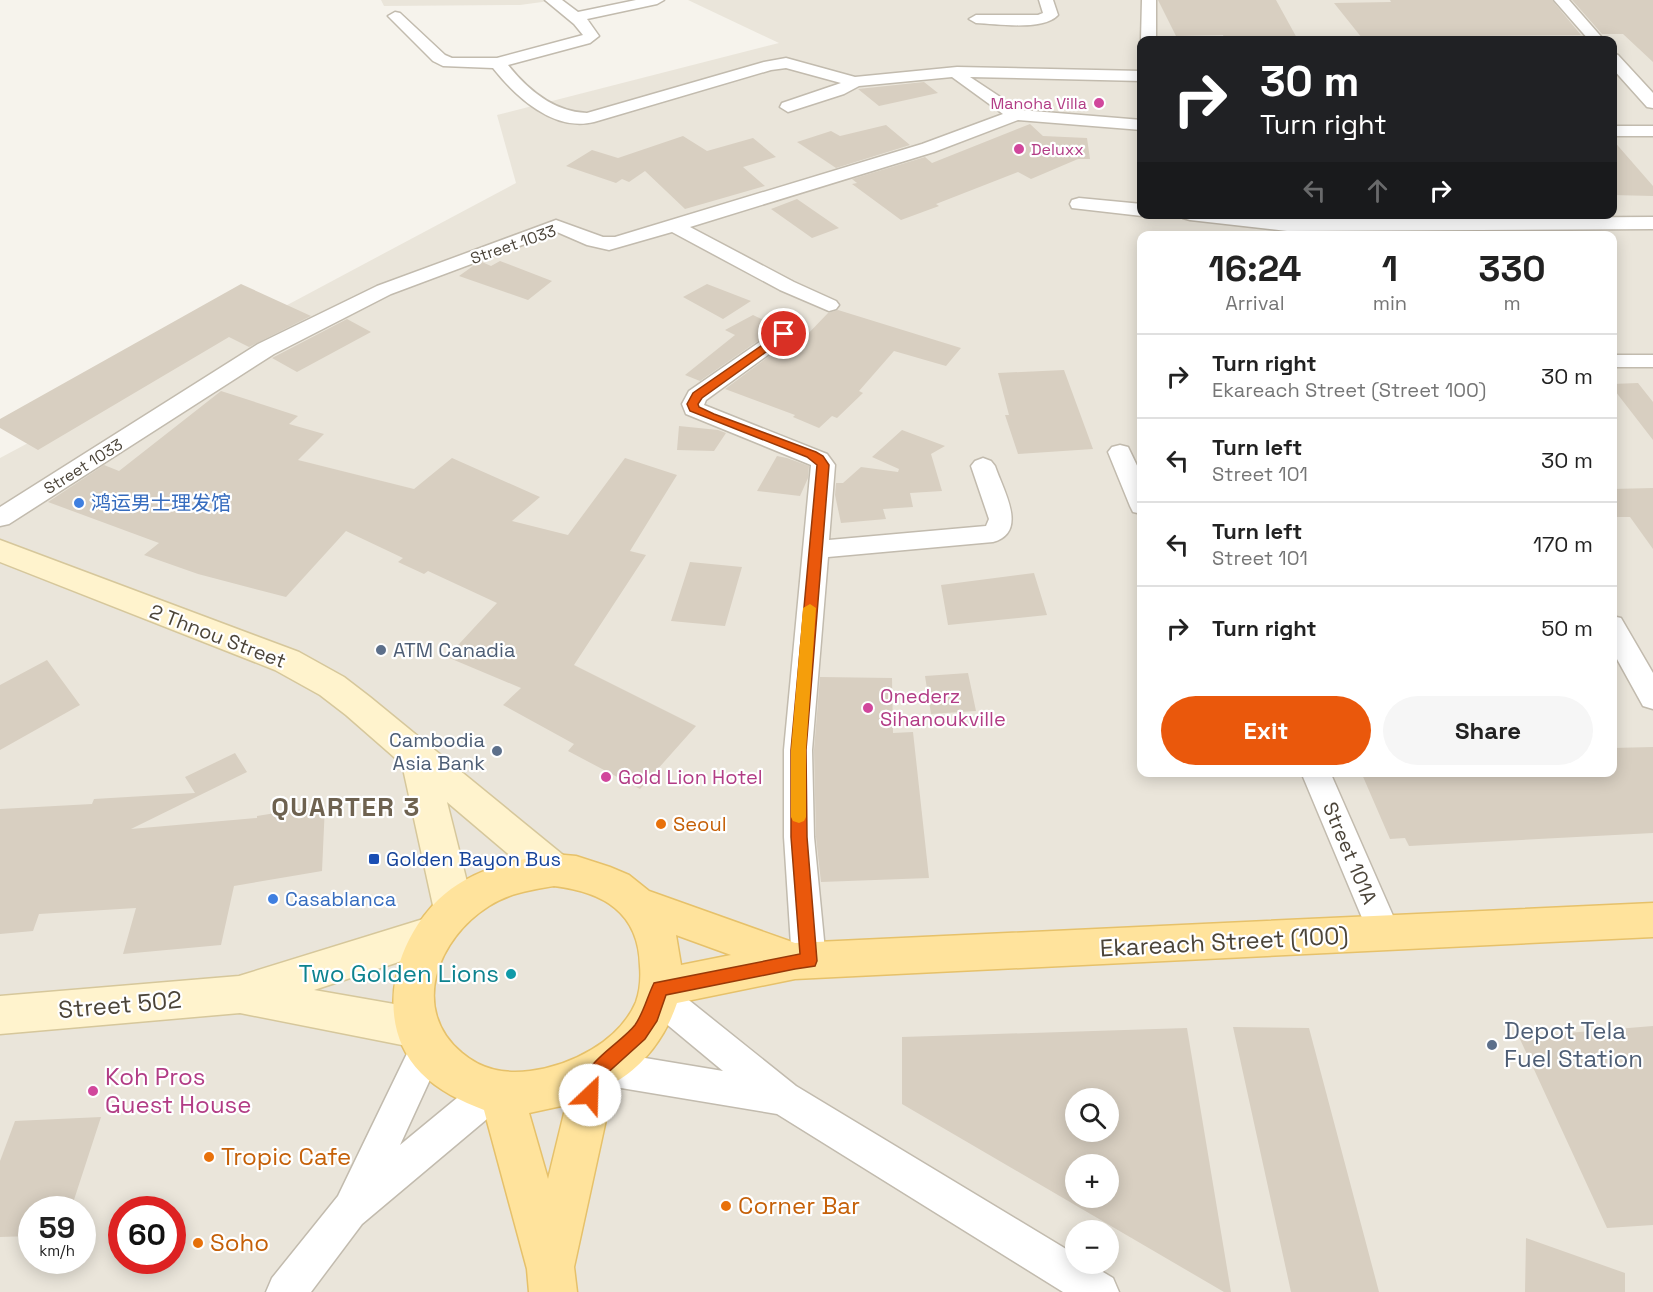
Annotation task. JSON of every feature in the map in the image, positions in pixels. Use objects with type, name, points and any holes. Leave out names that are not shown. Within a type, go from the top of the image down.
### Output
[{"type":"main road","name":"2 Thnou Street","points":[[0,550],[287,662],[332,686],[418,754],[554,870]]},
{"type":"main road","points":[[418,754],[443,922]]},
{"type":"main road","points":[[554,870],[593,876],[617,886],[638,904],[654,928],[662,957],[659,992],[651,1016],[639,1033],[599,1070],[548,1091],[497,1092],[466,1082],[444,1067],[422,1039],[412,1004],[413,980],[421,956],[443,922],[484,889],[517,875],[554,870]]},
{"type":"main road","points":[[638,904],[802,961]]},
{"type":"main road","name":"Ekareach Street (100)","points":[[802,961],[1653,920]]},
{"type":"main road","name":"Street 502","points":[[0,1015],[239,995],[443,922]]},
{"type":"main road","points":[[659,992],[802,961]]},
{"type":"main road","name":"Street 502","points":[[239,995],[422,1039]]},
{"type":"main road","points":[[552,1280],[599,1070]]},
{"type":"main road","points":[[497,1092],[552,1280]]},
{"type":"street","points":[[395,16],[439,58],[449,63],[498,63],[585,40],[591,36],[590,31],[552,0]]},
{"type":"street","points":[[574,17],[657,0]]},
{"type":"street","points":[[976,19],[1041,20],[1051,15],[1046,0]]},
{"type":"street","points":[[1149,0],[1149,36]]},
{"type":"street","points":[[1561,0],[1593,36]]},
{"type":"street","points":[[498,63],[510,81],[551,111],[578,119],[770,65],[786,63],[855,82]]},
{"type":"street","points":[[1617,64],[1653,104]]},
{"type":"street","points":[[957,72],[961,78],[1016,115]]},
{"type":"street","points":[[788,107],[855,82],[889,77],[957,72],[1137,76]]},
{"type":"street","name":"Street 1033","points":[[0,518],[266,349],[384,290],[556,226],[609,245],[928,148],[1016,115],[1137,124]]},
{"type":"street","points":[[1617,131],[1653,131]]},
{"type":"street","points":[[1079,204],[1137,210]]},
{"type":"street","points":[[1234,219],[1287,225],[1653,223]]},
{"type":"street","points":[[674,225],[778,281],[829,305]]},
{"type":"street","points":[[784,334],[697,396],[693,404],[694,409],[819,459],[823,465],[798,750],[802,961]]},
{"type":"street","points":[[1617,361],[1653,361]]},
{"type":"street","points":[[1120,452],[1137,494]]},
{"type":"street","points":[[814,550],[993,534],[1000,527],[1000,519],[983,466]]},
{"type":"street","points":[[1617,634],[1653,698]]},
{"type":"street","name":"Street 101A","points":[[1317,777],[1385,934]]},
{"type":"street","points":[[659,992],[783,1098],[1099,1292]]},
{"type":"street","points":[[349,1211],[422,1039]]},
{"type":"street","points":[[599,1070],[783,1098]]},
{"type":"street","points":[[286,1292],[349,1211],[497,1092]]},
{"type":"shaded area","points":[[381,0],[557,0],[520,5],[384,6]]},
{"type":"shaded area","points":[[688,0],[1653,0],[1653,1292],[0,1292],[0,458],[516,183],[497,115],[779,43]]},
{"type":"building","points":[[1158,0],[1276,0],[1296,36],[1223,35],[1176,36]]},
{"type":"building","points":[[1390,0],[1552,0],[1581,35],[1360,36],[1334,3],[1391,2]]},
{"type":"building","points":[[1572,0],[1653,0],[1653,62],[1623,34],[1602,34]]},
{"type":"building","points":[[924,82],[938,93],[879,106],[858,89]]},
{"type":"building","points":[[1030,124],[1043,136],[1087,138],[1090,159],[1078,159],[1031,179],[1018,172],[901,220],[852,184],[857,183],[852,179],[925,157],[932,163]]},
{"type":"building","points":[[886,125],[910,145],[836,168],[797,142],[831,131],[840,136]]},
{"type":"building","points":[[683,136],[707,151],[753,138],[776,157],[743,167],[765,186],[685,209],[645,171],[629,182],[622,179],[616,183],[566,166],[592,150],[618,158]]},
{"type":"building","points":[[1617,145],[1653,186],[1653,196],[1617,195]]},
{"type":"building","points":[[797,199],[839,228],[812,238],[771,209]]},
{"type":"building","points":[[500,261],[552,281],[528,300],[459,276],[482,262],[491,266]]},
{"type":"building","points":[[241,284],[311,316],[249,347],[229,337],[38,450],[0,428],[0,419]]},
{"type":"building","points":[[707,284],[751,301],[723,319],[683,297]]},
{"type":"building","points":[[838,310],[961,348],[946,366],[894,351],[859,391],[863,393],[837,418],[832,416],[819,428],[793,417],[795,415],[725,389],[796,336],[803,339],[828,313]]},
{"type":"building","points":[[753,315],[778,327],[700,381],[685,375],[735,335],[725,330]]},
{"type":"building","points":[[347,319],[371,332],[297,372],[272,358]]},
{"type":"building","points":[[1064,370],[1093,449],[1018,454],[1005,415],[1009,415],[998,373]]},
{"type":"building","points":[[1638,383],[1653,402],[1653,440],[1617,393],[1617,384]]},
{"type":"building","points":[[221,391],[298,416],[289,424],[324,434],[298,460],[414,489],[452,458],[540,497],[512,521],[568,535],[625,458],[677,475],[630,551],[646,555],[574,665],[696,726],[640,789],[568,751],[574,744],[503,705],[521,688],[447,657],[497,603],[428,571],[424,574],[398,562],[403,558],[346,531],[286,597],[198,574],[144,555],[159,543],[48,502],[104,465],[119,471]]},
{"type":"building","points":[[679,426],[726,433],[714,451],[677,450]]},
{"type":"building","points":[[902,430],[945,446],[931,454],[942,491],[910,493],[913,507],[883,509],[886,519],[841,523],[835,495],[836,483],[843,483],[861,467],[898,472],[899,469],[872,457]]},
{"type":"building","points":[[777,456],[809,466],[808,478],[800,496],[757,491]]},
{"type":"building","points":[[1653,488],[1653,549],[1630,517],[1617,517],[1617,489]]},
{"type":"building","points":[[690,562],[742,567],[725,626],[671,621]]},
{"type":"building","points":[[1034,573],[1047,615],[948,625],[941,585]]},
{"type":"building","points":[[47,660],[80,705],[0,750],[0,685]]},
{"type":"building","points":[[968,673],[976,711],[931,714],[925,676]]},
{"type":"building","points":[[820,677],[892,678],[893,733],[913,732],[929,878],[821,882],[816,837],[814,750]]},
{"type":"building","points":[[1653,747],[1653,833],[1409,846],[1405,838],[1390,839],[1363,777],[1617,777],[1617,748]]},
{"type":"building","points":[[235,753],[247,772],[131,829],[257,818],[257,816],[325,805],[322,871],[234,886],[221,945],[123,954],[136,908],[39,914],[33,931],[0,934],[0,809],[92,804],[94,799],[195,793],[185,777]]},
{"type":"building","points":[[1653,1026],[1653,1225],[1607,1228],[1519,1037]]},
{"type":"building","points":[[1233,1027],[1309,1028],[1379,1292],[1291,1292]]},
{"type":"building","points":[[1187,1028],[1231,1292],[1224,1292],[1119,1231],[1119,1220],[1101,1220],[1080,1208],[1119,1208],[1119,1154],[1065,1154],[1065,1199],[902,1104],[902,1037]]},
{"type":"building","points":[[101,1117],[75,1196],[18,1196],[18,1236],[0,1237],[0,1161],[15,1121]]},
{"type":"building","points":[[1526,1238],[1625,1273],[1625,1292],[1525,1292]]},
{"type":"slow traffic","points":[[799,817],[798,750],[810,608]]},
{"type":"place","name":"Manoha Villa","points":[[1099,103]]},
{"type":"place","name":"Deluxx","points":[[1019,149]]},
{"type":"place","name":"鸿运男士理发馆","points":[[79,503]]},
{"type":"place","name":"ATM Canadia","points":[[381,650]]},
{"type":"place","name":"Onederz Sihanoukville","points":[[868,708]]},
{"type":"place","name":"Cambodia Asia Bank","points":[[497,751]]},
{"type":"place","name":"Gold Lion Hotel","points":[[606,777]]},
{"type":"place","name":"Seoul","points":[[661,824]]},
{"type":"place","name":"Golden Bayon Bus","points":[[374,859]]},
{"type":"place","name":"Casablanca","points":[[273,899]]},
{"type":"place","name":"Two Golden Lions","points":[[511,974]]},
{"type":"place","name":"Depot Tela Fuel Station","points":[[1492,1045]]},
{"type":"place","name":"Koh Pros Guest House","points":[[93,1091]]},
{"type":"place","name":"Tropic Cafe","points":[[209,1157]]},
{"type":"place","name":"Corner Bar","points":[[726,1206]]},
{"type":"place","name":"Soho","points":[[198,1243]]},
{"type":"district","name":"QUARTER 3","points":[[346,807]]},
{"type":"route","points":[[590,1095],[595,1073],[639,1033],[651,1016],[660,988],[795,961],[809,961],[799,837],[798,750],[823,465],[812,454],[710,416],[694,409],[693,404],[697,396],[784,334]]}]
